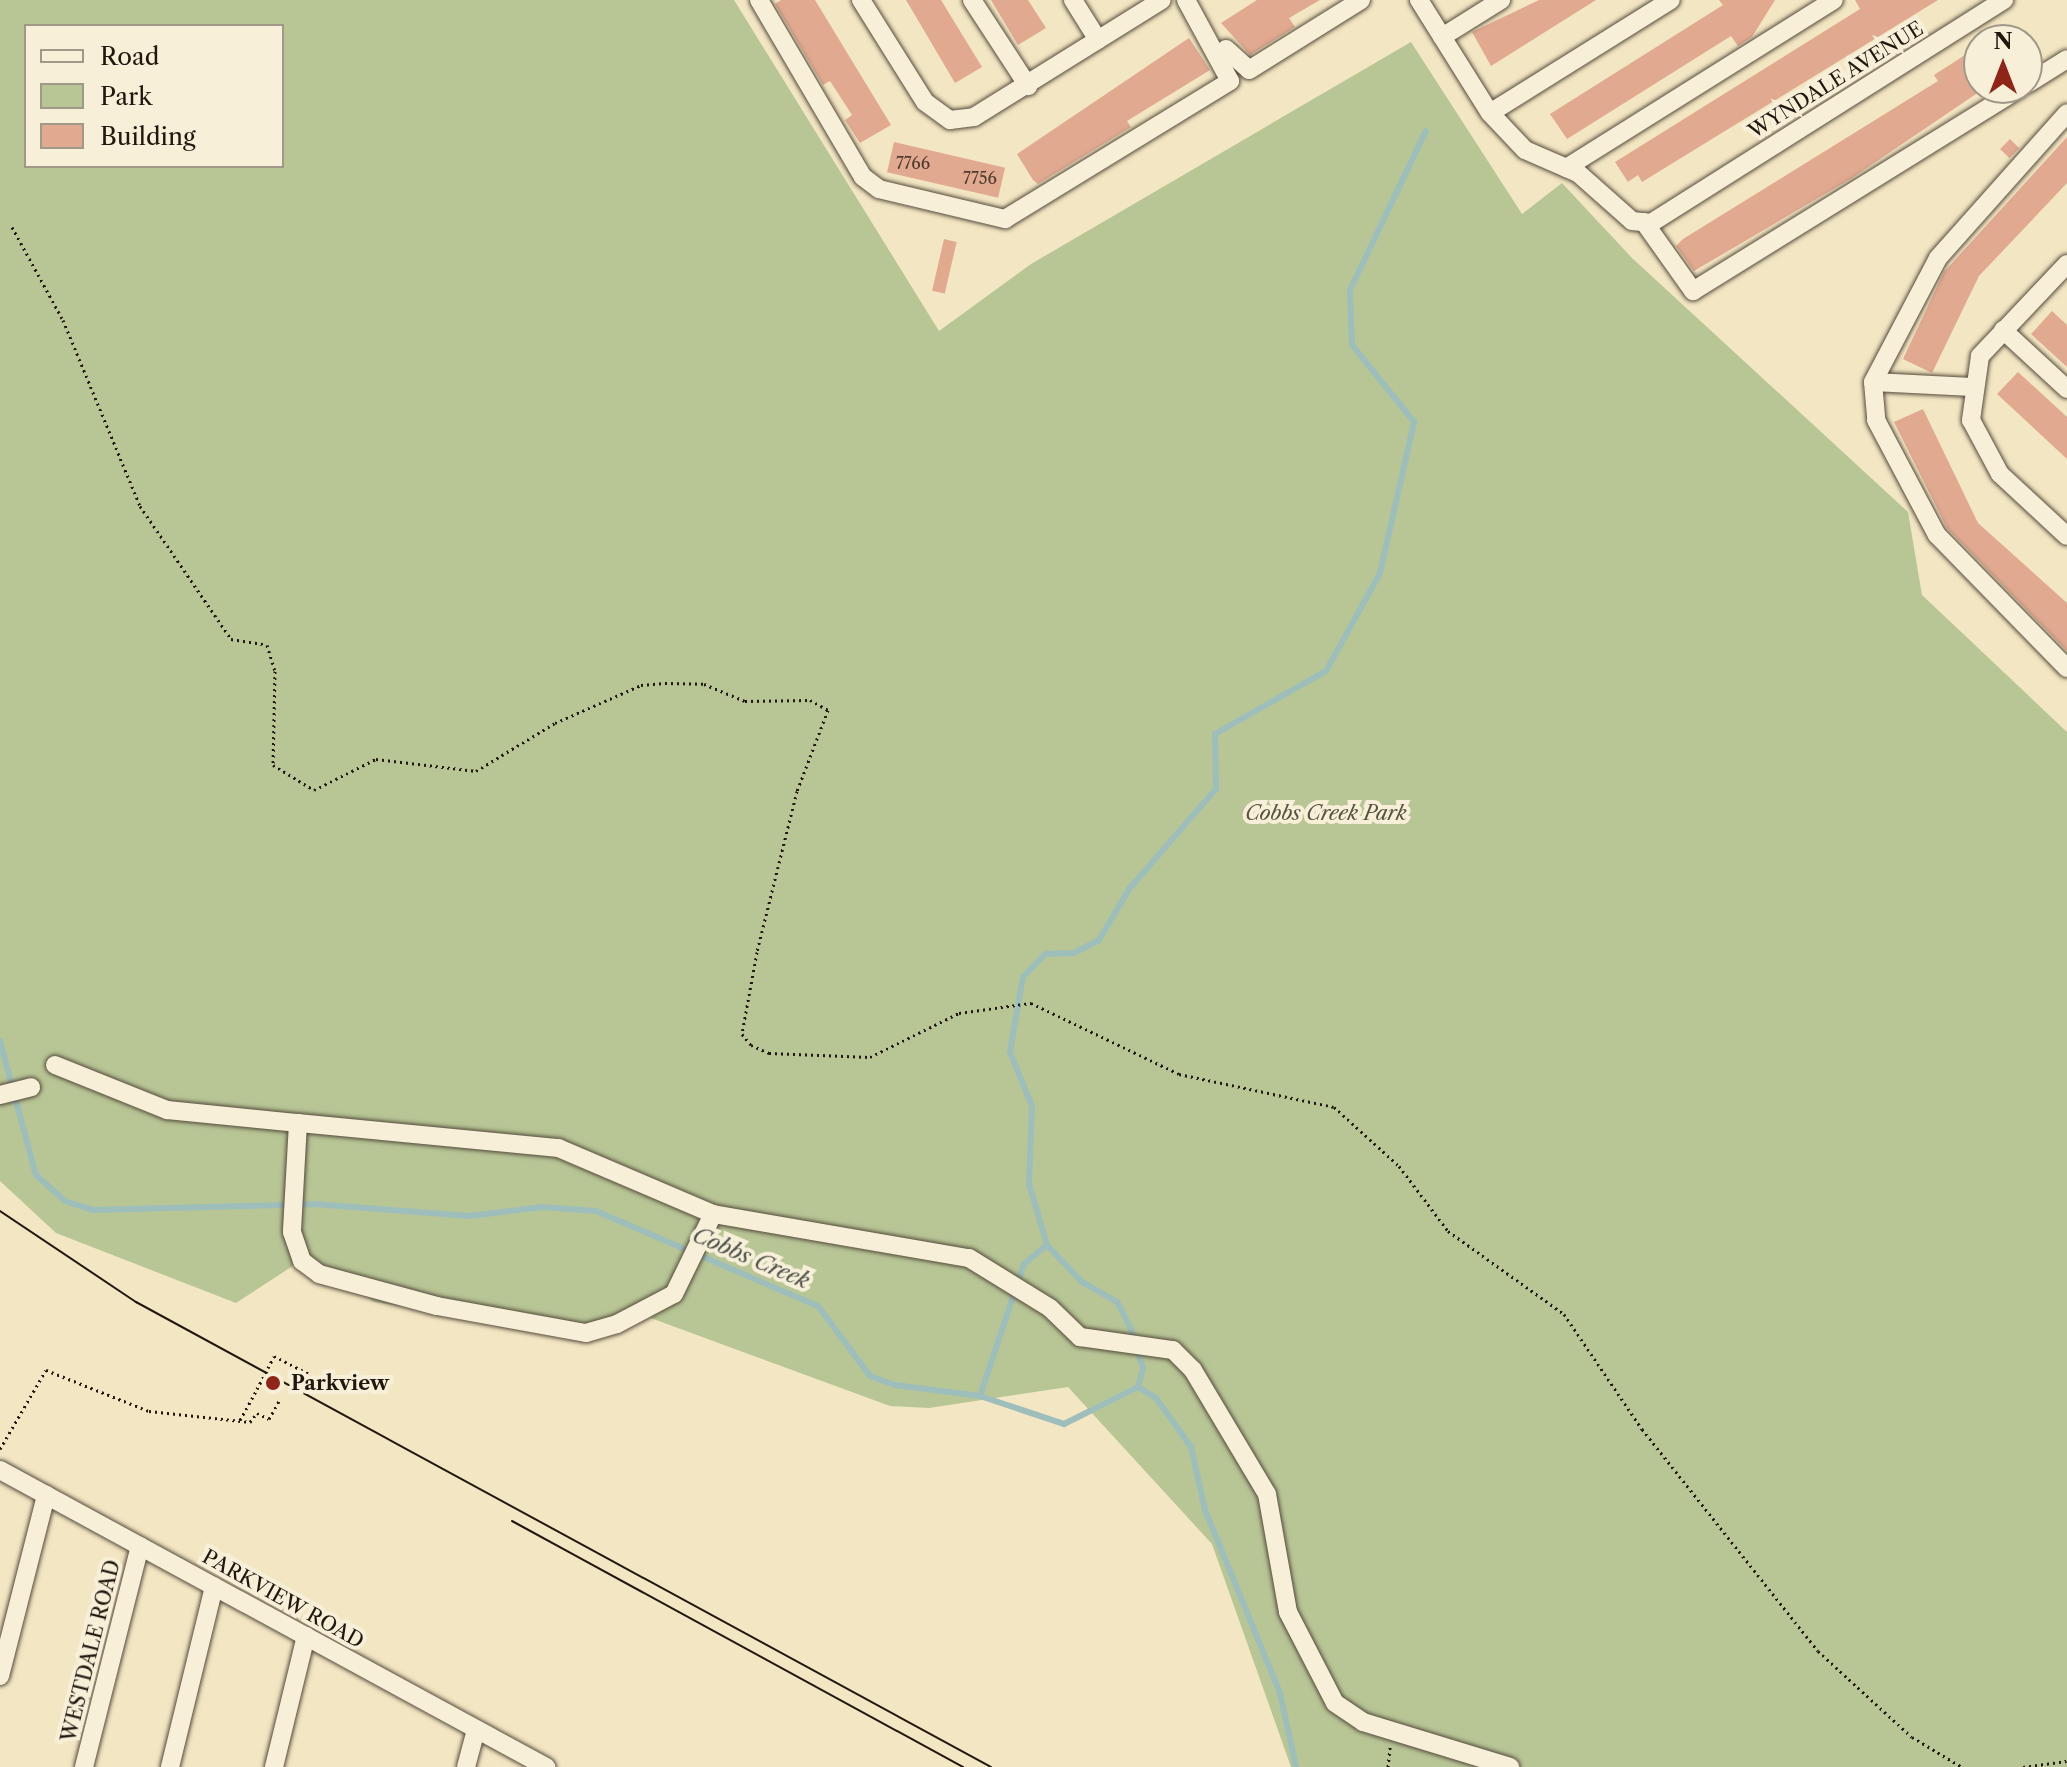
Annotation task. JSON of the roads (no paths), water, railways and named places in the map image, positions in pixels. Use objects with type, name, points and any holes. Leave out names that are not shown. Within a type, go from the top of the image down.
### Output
[{"type":"street","points":[[759,0],[863,177],[879,189],[1005,219],[1230,81],[1186,0]]},
{"type":"street","points":[[861,0],[933,108],[950,120],[974,117],[1162,0]]},
{"type":"street","points":[[972,0],[1028,86]]},
{"type":"street","points":[[1073,0],[1098,40]]},
{"type":"street","points":[[1194,0],[1245,71],[1361,0]]},
{"type":"street","points":[[1419,0],[1490,113],[1525,150],[1566,168],[1644,222],[1693,291],[1994,104]]},
{"type":"street","points":[[1442,37],[1501,0]]},
{"type":"street","points":[[1490,113],[1671,0]]},
{"type":"street","points":[[1566,168],[1834,0]]},
{"type":"street","name":"WYNDALE AVENUE","points":[[1644,222],[1692,198],[2004,0]]},
{"type":"street","points":[[2043,74],[2067,59]]},
{"type":"street","points":[[2067,113],[1938,258],[1873,382],[1876,420],[1937,535],[2067,668]]},
{"type":"street","points":[[2067,264],[1980,356],[1972,387],[1972,423],[2000,474],[2067,536]]},
{"type":"street","points":[[2003,330],[2067,389]]},
{"type":"street","points":[[1873,382],[1972,387]]},
{"type":"street","points":[[55,1065],[167,1110],[558,1148],[713,1214],[969,1258],[1031,1298],[1080,1337],[1173,1350],[1193,1370],[1267,1494],[1288,1612],[1335,1703],[1363,1722],[1510,1767]]},
{"type":"street","points":[[0,1095],[31,1087]]},
{"type":"street","points":[[298,1123],[293,1181],[293,1248],[319,1274],[586,1333],[674,1294],[697,1238],[713,1214]]},
{"type":"street","name":"PARKVIEW ROAD","points":[[0,1470],[546,1767]]},
{"type":"street","points":[[0,1676],[46,1495]]},
{"type":"street","name":"WESTDALE ROAD","points":[[84,1767],[140,1546]]},
{"type":"street","points":[[170,1767],[214,1586]]},
{"type":"street","points":[[274,1767],[306,1636]]},
{"type":"street","points":[[466,1767],[476,1729]]},
{"type":"waterway","points":[[1138,1387],[1143,1368],[1130,1327],[1117,1302],[1082,1282],[1047,1245],[1029,1184],[1032,1106],[1010,1052],[1023,977],[1045,954],[1074,953],[1099,940],[1129,889],[1216,789],[1215,734],[1326,671],[1380,573],[1414,422],[1352,345],[1350,290],[1426,131]]},
{"type":"waterway","name":"Cobbs Creek","points":[[0,1041],[36,1175],[65,1201],[92,1210],[314,1204],[470,1216],[542,1207],[596,1211],[818,1306],[870,1376],[895,1385],[980,1396],[1064,1424],[1138,1387],[1156,1398],[1191,1447],[1205,1510],[1280,1693],[1296,1767]]},
{"type":"waterway","points":[[980,1396],[1024,1264],[1047,1245]]},
{"type":"tram line","points":[[0,1211],[136,1302],[991,1767]]},
{"type":"tram line","points":[[512,1521],[963,1767]]},
{"type":"place","name":"Parkview","points":[[273,1383]]},
{"type":"park label","name":"Cobbs Creek Park","points":[[1326,813]]}]
